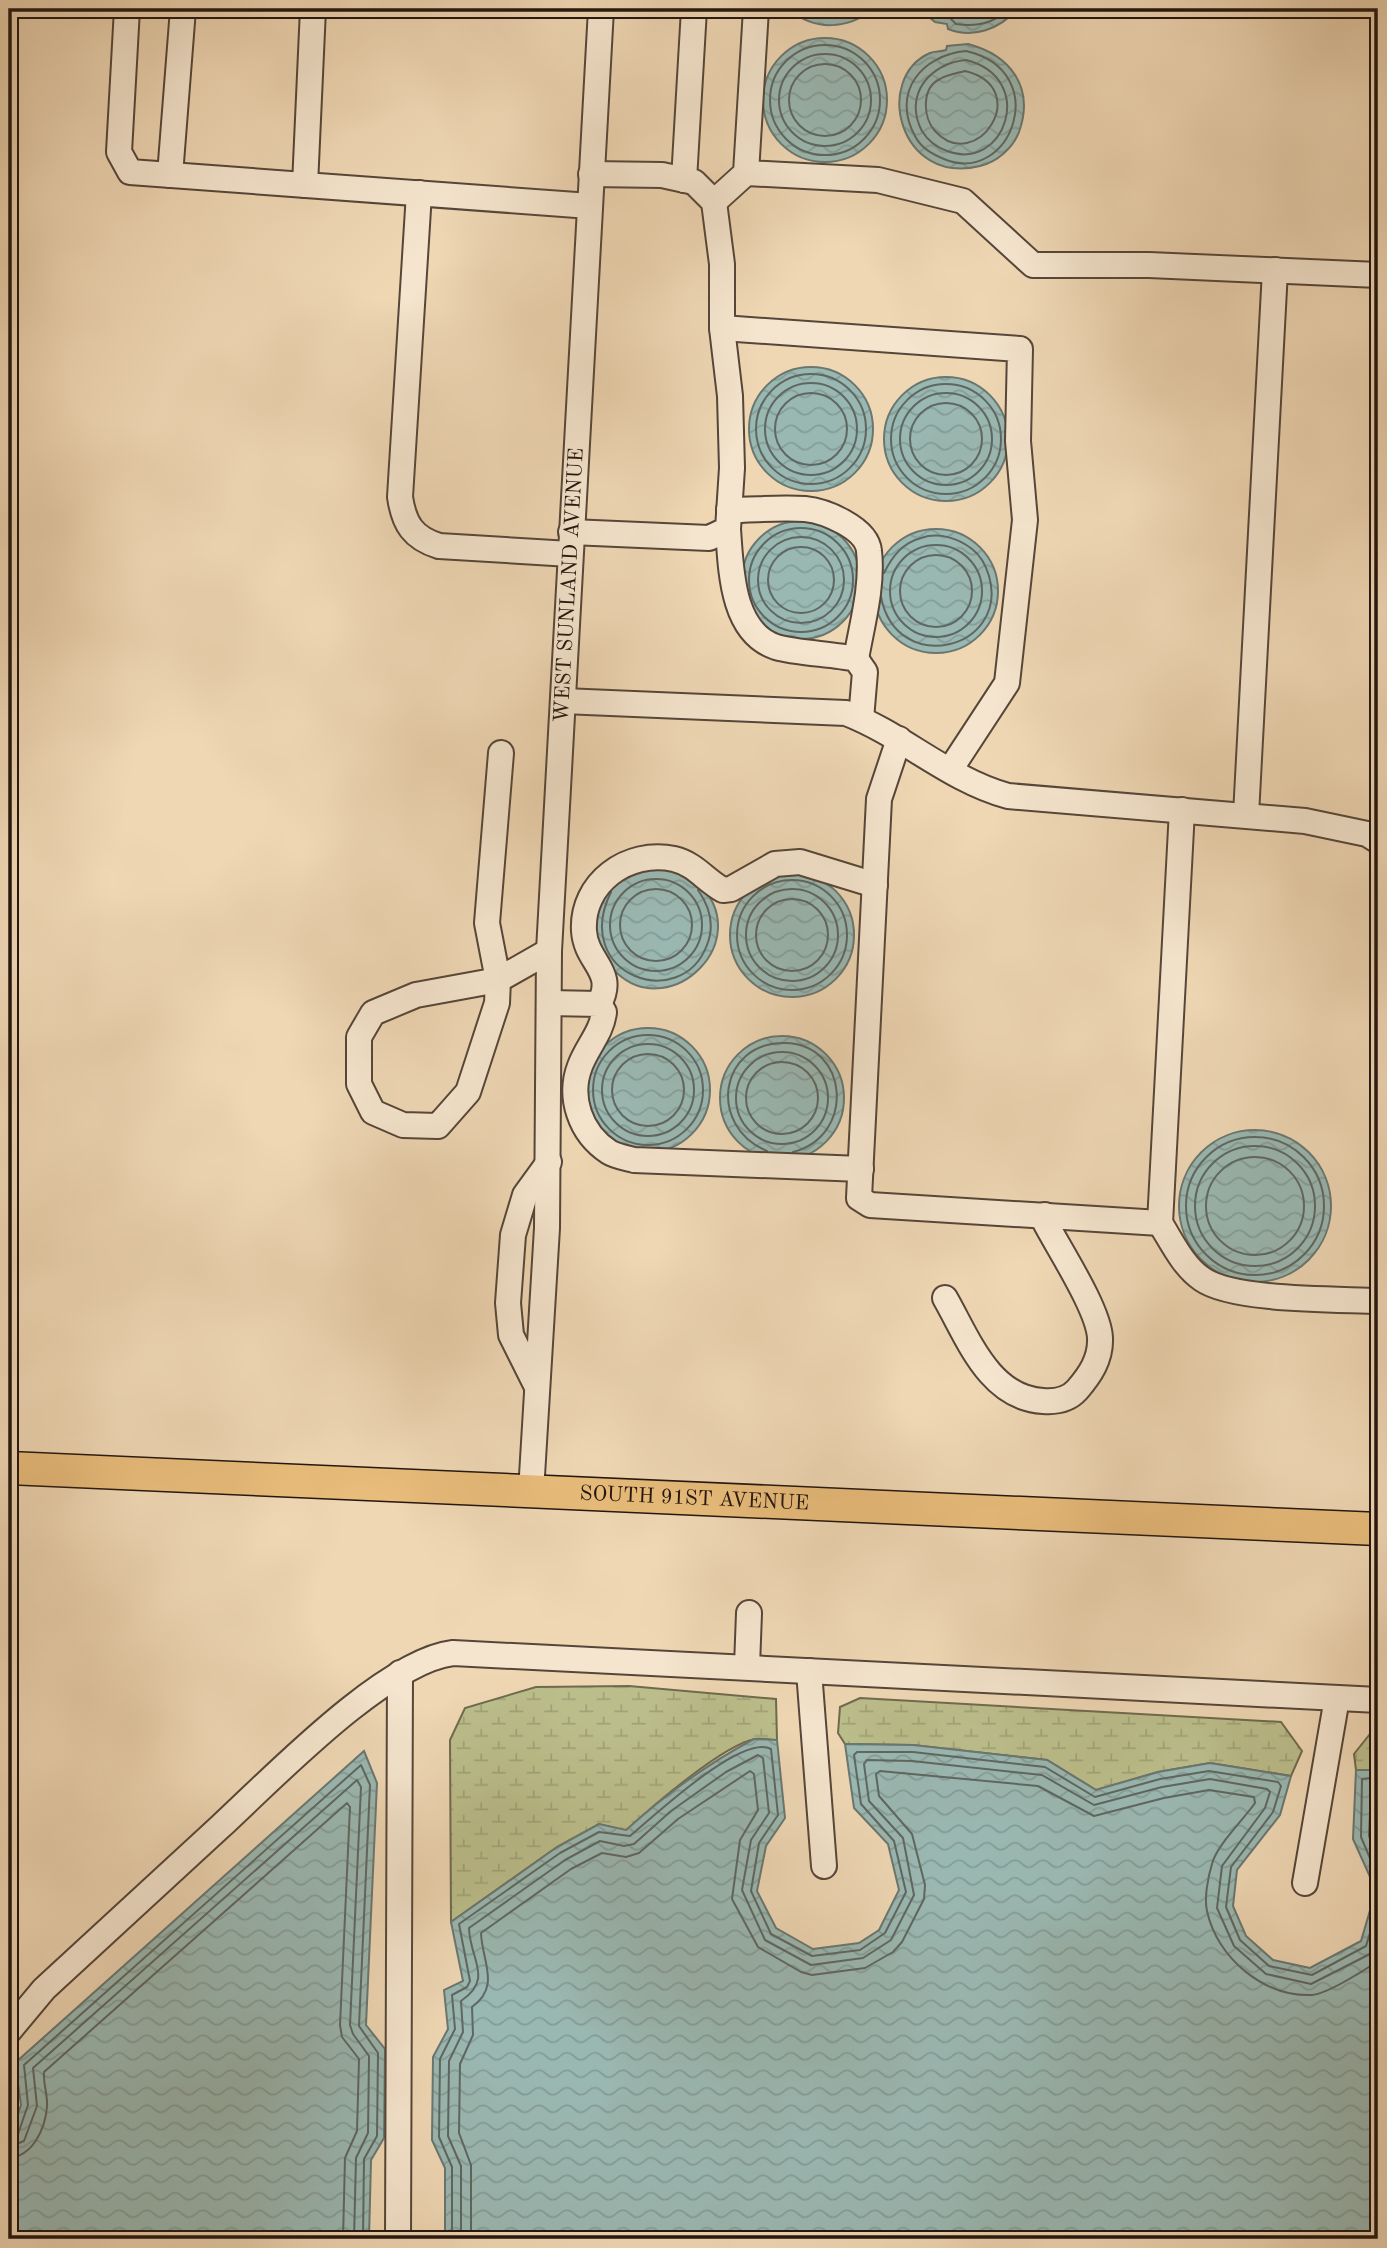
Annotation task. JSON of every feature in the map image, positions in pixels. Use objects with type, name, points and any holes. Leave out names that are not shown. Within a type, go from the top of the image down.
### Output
[{"type":"main road","name":"SOUTH 91ST AVENUE","points":[[9,1468],[1378,1529]]},
{"type":"street","points":[[127,9],[119,152],[130,172],[590,206]]},
{"type":"street","points":[[170,175],[183,9]]},
{"type":"street","points":[[305,185],[313,9]]},
{"type":"street","name":"WEST SUNLAND AVENUE","points":[[531,1492],[537,1387],[553,1357],[559,1327],[563,1263],[564,1228],[549,1162],[550,951],[601,9]]},
{"type":"street","points":[[684,180],[694,9]]},
{"type":"street","points":[[714,202],[746,173],[756,9]]},
{"type":"street","points":[[746,173],[878,180],[963,201],[1033,265],[1378,275]]},
{"type":"street","points":[[591,174],[662,175],[694,182],[714,202],[722,264],[722,328],[730,396],[728,520],[738,603],[750,630],[775,646],[856,659]]},
{"type":"street","points":[[419,193],[400,498],[402,514],[409,528],[421,540],[439,546],[571,543],[709,538],[728,520],[806,509],[830,516],[857,531],[869,548],[869,584],[856,659],[864,672],[861,719]]},
{"type":"street","points":[[1246,814],[1275,270]]},
{"type":"street","points":[[722,328],[1020,349],[1018,441],[1026,520],[1007,683],[950,770]]},
{"type":"street","points":[[563,701],[846,713],[899,739],[980,789],[1008,796],[1246,814],[1367,834],[1378,841]]},
{"type":"street","points":[[899,739],[879,799],[859,1198],[870,1205],[1160,1223]]},
{"type":"street","points":[[502,753],[487,923],[498,980],[498,1003],[468,1092],[438,1126],[403,1125],[373,1112],[359,1084],[359,1037],[373,1013],[416,995],[498,980],[550,951]]},
{"type":"street","points":[[1182,810],[1160,1223],[1181,1258],[1202,1279],[1213,1283],[1259,1294],[1378,1301]]},
{"type":"street","points":[[599,1004],[606,991],[607,981],[586,943],[584,917],[598,884],[620,866],[650,857],[674,859],[697,869],[723,890],[731,889],[775,863],[800,862],[875,885]]},
{"type":"street","points":[[549,1003],[599,1004]]},
{"type":"street","points":[[599,1004],[604,1012],[603,1024],[580,1064],[573,1087],[579,1115],[590,1134],[610,1153],[634,1160],[861,1169]]},
{"type":"street","name":"WEST SUNLAND AVENUE","points":[[537,1387],[511,1335],[508,1321],[516,1226],[525,1195],[549,1162]]},
{"type":"street","points":[[945,1298],[986,1370],[1008,1391],[1031,1401],[1054,1402],[1071,1396],[1094,1367],[1100,1336],[1093,1312],[1045,1222],[1045,1215]]},
{"type":"street","points":[[747,1666],[749,1613]]},
{"type":"street","points":[[9,2031],[44,1989],[318,1737],[400,1673],[436,1655],[453,1653],[747,1666],[1378,1700]]},
{"type":"street","points":[[809,1671],[824,1866]]},
{"type":"street","points":[[398,2239],[400,1673]]},
{"type":"street","points":[[1305,1883],[1337,1698]]},
{"type":"green space","points":[[629,1686],[776,1699],[777,1740],[755,1739],[741,1744],[707,1764],[626,1831],[599,1824],[557,1847],[451,1922],[450,1740],[465,1708],[536,1687]]},
{"type":"green space","points":[[860,1698],[1281,1722],[1302,1751],[1291,1776],[1210,1763],[1158,1772],[1096,1790],[1047,1760],[913,1745],[845,1744],[838,1733],[840,1707]]},
{"type":"green space","points":[[1370,1734],[1378,1734],[1378,1770],[1356,1770],[1354,1754]]},
{"type":"water","points":[[789,9],[874,9],[853,21],[832,25],[810,22]]},
{"type":"water","points":[[919,9],[1017,9],[994,27],[967,33],[948,29],[947,24],[935,22]]},
{"type":"water","points":[[825,38],[849,42],[869,56],[883,76],[887,100],[883,124],[869,144],[849,158],[825,162],[801,158],[781,144],[767,124],[763,100],[767,76],[781,56],[801,42]]},
{"type":"water","points":[[968,44],[996,56],[1015,75],[1024,101],[1023,116],[1016,138],[1009,149],[998,158],[980,166],[952,168],[930,160],[914,146],[903,126],[899,105],[902,84],[912,66],[930,53],[946,50],[947,46]]},
{"type":"water","points":[[811,367],[835,371],[855,385],[869,405],[873,429],[869,453],[855,473],[835,487],[811,491],[787,487],[767,473],[753,453],[749,429],[753,405],[767,385],[787,371]]},
{"type":"water","points":[[946,377],[970,381],[990,395],[1004,415],[1008,439],[1004,463],[990,483],[970,497],[946,501],[922,497],[902,483],[888,463],[884,439],[888,415],[902,395],[922,381]]},
{"type":"water","points":[[801,521],[824,526],[843,538],[855,557],[860,580],[855,603],[843,622],[824,634],[801,639],[778,634],[759,622],[747,603],[742,580],[747,557],[759,538],[778,526]]},
{"type":"water","points":[[936,529],[960,533],[980,547],[994,567],[998,591],[994,615],[980,635],[960,649],[936,653],[912,649],[892,635],[878,615],[874,591],[878,567],[892,547],[912,533]]},
{"type":"water","points":[[641,864],[674,866],[687,872],[714,906],[718,928],[713,950],[700,968],[682,981],[661,988],[639,986],[618,974],[601,954],[594,936],[595,921],[606,892],[614,882]]},
{"type":"water","points":[[792,873],[816,877],[836,891],[850,911],[854,935],[850,959],[836,979],[816,993],[792,997],[768,993],[748,979],[734,959],[730,935],[734,911],[748,891],[768,877]]},
{"type":"water","points":[[648,1028],[672,1033],[692,1046],[705,1066],[710,1090],[705,1114],[692,1134],[672,1147],[648,1152],[624,1147],[604,1134],[591,1114],[586,1090],[591,1066],[604,1046],[624,1033]]},
{"type":"water","points":[[782,1036],[806,1041],[826,1054],[839,1074],[844,1098],[839,1122],[826,1142],[806,1155],[782,1160],[758,1155],[738,1142],[725,1122],[720,1098],[725,1074],[738,1054],[758,1041]]},
{"type":"water","points":[[1255,1130],[1284,1136],[1309,1152],[1325,1177],[1331,1206],[1325,1235],[1309,1260],[1284,1276],[1255,1282],[1226,1276],[1201,1260],[1185,1235],[1179,1206],[1185,1177],[1201,1152],[1226,1136]]},
{"type":"water","points":[[754,1739],[777,1740],[785,1818],[766,1846],[757,1891],[776,1928],[813,1949],[859,1943],[879,1930],[899,1890],[888,1844],[854,1808],[845,1744],[913,1745],[1047,1760],[1096,1790],[1158,1772],[1210,1763],[1291,1776],[1280,1815],[1237,1870],[1233,1906],[1246,1936],[1273,1960],[1310,1968],[1361,1941],[1376,1890],[1353,1839],[1356,1770],[1378,1770],[1378,2239],[445,2239],[445,2168],[432,2140],[433,2057],[448,2029],[444,1990],[463,1981],[451,1922],[557,1847],[599,1824],[626,1830],[687,1780]]},
{"type":"water","points":[[364,1751],[377,1783],[366,2025],[385,2049],[384,2138],[371,2160],[369,2239],[9,2239],[9,2140],[21,2105],[15,2063]]}]
